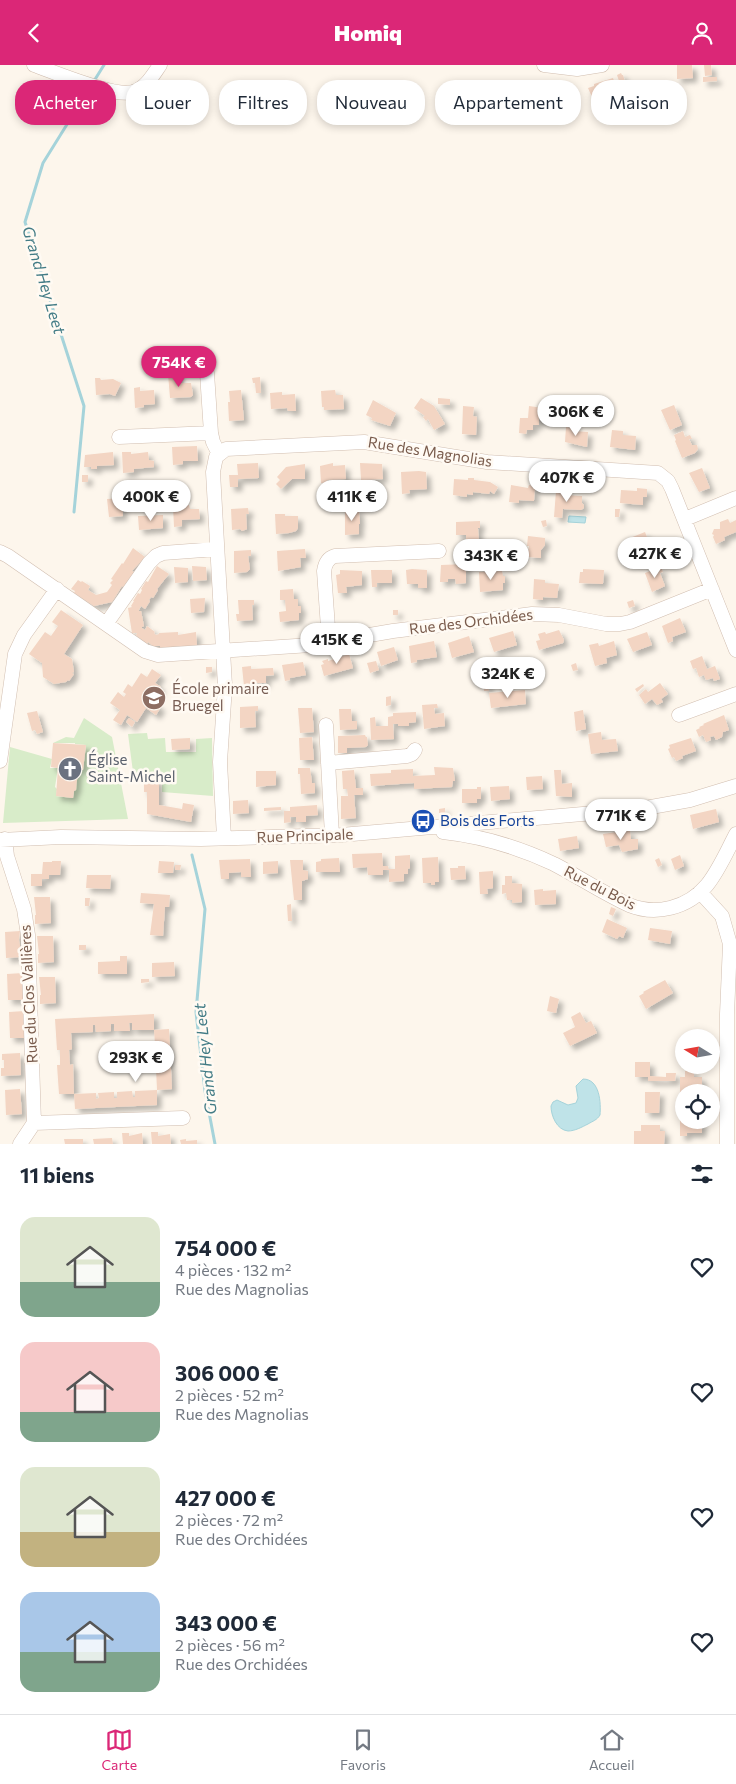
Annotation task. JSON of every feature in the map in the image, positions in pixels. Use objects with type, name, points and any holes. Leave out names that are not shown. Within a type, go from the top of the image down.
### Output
[{"type":"street","points":[[34,65],[120,93],[134,92],[143,87],[160,65]]},
{"type":"street","points":[[544,65],[577,69],[602,65]]},
{"type":"street","points":[[207,373],[211,433],[219,454],[215,460],[213,472],[225,694],[220,762],[224,838]]},
{"type":"street","points":[[119,437],[211,433]]},
{"type":"street","name":"Rue des Magnolias","points":[[219,454],[228,448],[364,442],[487,462],[654,472],[662,475],[668,481],[736,650]]},
{"type":"street","points":[[684,519],[736,498]]},
{"type":"street","points":[[106,624],[156,556],[167,552],[218,549]]},
{"type":"street","points":[[329,642],[324,571],[329,559],[335,556],[439,551]]},
{"type":"street","name":"Rue des Orchidées","points":[[0,552],[153,655],[329,642],[394,631],[532,614],[559,615],[600,623],[620,624],[630,622],[712,589]]},
{"type":"street","points":[[0,761],[3,718],[18,647],[24,635],[57,589]]},
{"type":"street","points":[[679,715],[736,694]]},
{"type":"street","points":[[326,725],[332,835]]},
{"type":"street","points":[[328,763],[407,756],[415,751]]},
{"type":"street","name":"Rue Principale","points":[[608,812],[678,795],[736,777]]},
{"type":"street","name":"Rue Principale","points":[[2,839],[60,837],[224,838],[332,835],[417,829],[608,812],[672,804],[736,786]]},
{"type":"street","points":[[492,823],[488,835],[495,843]]},
{"type":"street","name":"Rue du Bois","points":[[492,823],[502,839],[520,850]]},
{"type":"street","name":"Rue du Bois","points":[[417,829],[455,834],[520,850],[555,865],[625,903],[640,909],[654,911],[669,908],[686,901],[700,892],[715,873],[736,834]]},
{"type":"street","name":"Rue du Clos Vallières","points":[[2,839],[24,909],[28,935],[34,1123]]},
{"type":"street","points":[[700,892],[722,916],[730,944],[727,1014],[727,1144]]},
{"type":"street","points":[[20,1144],[34,1123],[183,1118]]},
{"type":"green space","points":[[84,718],[112,737],[128,819],[3,823],[10,747],[52,759],[50,768],[58,768],[55,787],[57,789],[56,796],[73,798],[78,770],[83,770],[86,745],[53,743],[66,737],[74,738]]},
{"type":"green space","points":[[147,733],[148,739],[165,738],[166,752],[196,752],[196,739],[212,738],[213,796],[162,792],[162,776],[146,776],[133,772],[128,734]]},
{"type":"water","points":[[569,516],[586,517],[585,523],[568,522]]},
{"type":"water","points":[[583,1079],[589,1080],[596,1087],[600,1098],[600,1115],[595,1120],[578,1129],[564,1130],[555,1122],[551,1106],[557,1100],[568,1105],[576,1103],[578,1098],[576,1086]]},
{"type":"building","points":[[677,65],[692,65],[693,78],[677,79]]},
{"type":"building","points":[[704,65],[711,65],[712,75],[705,76]]},
{"type":"building","points":[[621,73],[624,80],[619,80],[617,75]]},
{"type":"building","points":[[703,77],[717,77],[717,81],[703,82]]},
{"type":"building","points":[[168,374],[179,374],[179,383],[191,383],[193,395],[191,397],[170,398]]},
{"type":"building","points":[[260,377],[261,393],[256,393],[255,383],[253,383],[252,378]]},
{"type":"building","points":[[95,378],[100,378],[101,380],[113,379],[121,383],[115,396],[110,394],[96,395]]},
{"type":"building","points":[[140,387],[140,391],[154,390],[155,404],[135,408],[134,388]]},
{"type":"building","points":[[241,390],[244,420],[229,421],[229,391]]},
{"type":"building","points":[[335,390],[336,395],[343,395],[344,409],[324,410],[324,407],[322,407],[321,391]]},
{"type":"building","points":[[282,392],[282,395],[295,394],[296,411],[288,411],[287,408],[271,409],[270,393]]},
{"type":"building","points":[[421,398],[434,406],[445,424],[434,430],[428,419],[426,421],[423,417],[425,416],[414,408]]},
{"type":"building","points":[[438,398],[450,399],[450,405],[438,404]]},
{"type":"building","points":[[373,400],[396,413],[390,426],[371,420],[372,418],[366,415]]},
{"type":"building","points":[[674,405],[682,425],[670,430],[661,410]]},
{"type":"building","points":[[463,406],[474,407],[473,416],[477,417],[476,435],[462,434]]},
{"type":"building","points":[[529,406],[543,408],[542,418],[539,418],[539,425],[533,425],[533,430],[527,430],[526,434],[519,433],[520,418],[528,418]]},
{"type":"building","points":[[566,427],[573,428],[573,431],[588,432],[587,447],[565,442]]},
{"type":"building","points":[[612,430],[623,431],[623,435],[636,436],[635,450],[610,447]]},
{"type":"building","points":[[683,431],[685,437],[690,435],[692,439],[689,439],[692,445],[697,445],[698,449],[695,453],[682,458],[674,435]]},
{"type":"building","points":[[197,446],[198,461],[183,461],[183,464],[173,465],[172,447]]},
{"type":"building","points":[[113,452],[114,465],[97,466],[97,469],[84,467],[85,455]]},
{"type":"building","points":[[122,452],[131,452],[131,454],[148,452],[149,460],[154,461],[154,467],[134,469],[134,472],[123,473]]},
{"type":"building","points":[[258,463],[259,478],[238,479],[238,487],[230,487],[229,475],[238,475],[237,464]]},
{"type":"building","points":[[333,463],[333,466],[345,465],[346,479],[327,480],[328,483],[321,483],[320,466]]},
{"type":"building","points":[[360,463],[382,464],[383,479],[361,480]]},
{"type":"building","points":[[305,464],[305,479],[292,479],[281,489],[276,484],[280,480],[277,477],[286,467]]},
{"type":"building","points":[[702,468],[710,488],[699,492],[689,473]]},
{"type":"building","points":[[401,472],[426,472],[427,489],[409,490],[410,493],[402,494]]},
{"type":"building","points":[[82,475],[88,475],[88,482],[82,482]]},
{"type":"building","points":[[468,478],[490,482],[498,487],[494,494],[490,491],[489,494],[473,492],[473,495],[467,494],[467,497],[453,495],[454,479],[468,480]]},
{"type":"building","points":[[511,485],[528,488],[529,485],[535,486],[534,501],[519,500],[519,503],[509,502]]},
{"type":"building","points":[[637,488],[647,489],[647,497],[643,497],[643,505],[620,503],[621,490],[637,491]]},
{"type":"building","points":[[556,491],[564,492],[564,495],[582,496],[584,508],[581,510],[563,509],[562,518],[554,517]]},
{"type":"building","points":[[122,498],[123,516],[109,517],[107,499]]},
{"type":"building","points":[[189,505],[190,509],[199,509],[200,519],[182,520],[182,526],[174,527],[173,506]]},
{"type":"building","points":[[248,508],[249,514],[246,514],[247,529],[242,531],[240,529],[232,530],[231,509]]},
{"type":"building","points":[[359,509],[359,534],[345,535],[345,510]]},
{"type":"building","points":[[615,509],[620,509],[619,517],[615,517]]},
{"type":"building","points":[[275,514],[298,516],[298,528],[296,531],[276,534]]},
{"type":"building","points":[[163,515],[163,528],[139,530],[138,516]]},
{"type":"building","points":[[728,519],[730,523],[736,520],[736,532],[724,537],[725,540],[716,544],[712,534],[714,529],[720,529],[720,522]]},
{"type":"building","points":[[546,520],[547,526],[543,527],[541,521]]},
{"type":"building","points":[[480,521],[480,528],[478,528],[479,542],[475,542],[475,549],[466,549],[466,535],[456,535],[456,522]]},
{"type":"building","points":[[645,532],[647,537],[644,538],[652,558],[638,563],[635,557],[631,555],[625,540]]},
{"type":"building","points":[[528,536],[545,538],[545,545],[541,550],[541,558],[527,557]]},
{"type":"building","points":[[133,548],[145,557],[132,571],[134,572],[112,602],[94,606],[71,589],[78,580],[90,586],[88,590],[96,595],[107,592],[112,585],[110,583],[113,580],[111,579]]},
{"type":"building","points":[[305,549],[306,558],[300,558],[301,567],[278,571],[277,551]]},
{"type":"building","points":[[251,550],[251,556],[248,556],[250,569],[247,572],[234,573],[234,551]]},
{"type":"building","points":[[466,564],[468,570],[466,571],[466,583],[456,584],[455,579],[448,579],[448,582],[440,582],[441,565]]},
{"type":"building","points":[[157,566],[169,574],[157,589],[153,598],[151,597],[145,609],[141,606],[139,610],[141,611],[144,626],[142,628],[145,630],[147,626],[156,635],[159,633],[178,632],[178,635],[196,632],[197,646],[160,648],[160,646],[153,646],[148,642],[147,644],[136,635],[137,633],[132,633],[128,608],[132,607],[133,601],[138,593],[140,594],[141,589],[146,581],[148,582]]},
{"type":"building","points":[[192,566],[206,567],[207,580],[193,581]]},
{"type":"building","points":[[174,567],[188,568],[188,582],[175,583]]},
{"type":"building","points":[[661,567],[663,572],[660,573],[665,586],[652,592],[645,573]]},
{"type":"building","points":[[583,569],[604,570],[603,584],[579,583],[580,572],[583,572]]},
{"type":"building","points":[[340,570],[362,571],[362,585],[346,587],[347,593],[338,593],[336,575],[340,574]]},
{"type":"building","points":[[371,570],[392,570],[392,583],[377,583],[377,587],[372,587]]},
{"type":"building","points":[[406,570],[427,570],[427,588],[418,588],[418,584],[407,584]]},
{"type":"building","points":[[502,571],[503,576],[505,576],[503,590],[480,592],[479,572]]},
{"type":"building","points":[[534,579],[545,580],[545,583],[559,584],[557,598],[543,597],[543,600],[533,599]]},
{"type":"building","points":[[293,589],[294,599],[298,599],[298,606],[301,606],[299,620],[280,622],[279,612],[286,611],[285,600],[280,600],[280,590]]},
{"type":"building","points":[[205,598],[204,612],[191,613],[190,599]]},
{"type":"building","points":[[238,600],[254,600],[254,605],[252,605],[253,620],[237,621],[236,614],[239,614]]},
{"type":"building","points":[[633,600],[635,606],[629,608],[627,602]]},
{"type":"building","points":[[61,610],[83,625],[64,654],[72,659],[74,672],[72,673],[74,674],[69,681],[54,684],[43,677],[42,663],[29,654],[45,632],[51,636],[58,626],[52,622]]},
{"type":"building","points":[[393,610],[398,610],[398,615],[393,615]]},
{"type":"building","points":[[680,618],[686,632],[672,637],[673,641],[668,643],[662,626]]},
{"type":"building","points":[[559,630],[564,640],[563,643],[539,650],[536,641],[540,640],[538,634]]},
{"type":"building","points":[[513,631],[517,645],[494,652],[489,638]]},
{"type":"building","points":[[647,632],[652,645],[633,652],[627,639]]},
{"type":"building","points":[[469,636],[474,652],[452,658],[448,643]]},
{"type":"building","points":[[434,641],[437,657],[417,660],[417,662],[411,663],[409,646]]},
{"type":"building","points":[[614,641],[617,655],[606,658],[607,663],[595,666],[589,645],[598,643],[599,646]]},
{"type":"building","points":[[394,647],[398,660],[381,666],[377,652]]},
{"type":"building","points":[[349,654],[353,668],[324,676],[321,665],[324,664],[322,661],[328,659],[328,661]]},
{"type":"building","points":[[702,656],[707,669],[715,666],[720,679],[714,681],[713,678],[706,680],[704,675],[699,677],[696,668],[693,669],[690,661]]},
{"type":"building","points":[[376,661],[379,670],[370,673],[367,663]]},
{"type":"building","points":[[303,662],[306,675],[290,678],[290,680],[285,681],[282,665]]},
{"type":"building","points":[[576,663],[578,670],[573,671],[571,665]]},
{"type":"building","points":[[531,664],[534,667],[530,671],[527,668]]},
{"type":"building","points":[[251,666],[251,669],[273,668],[274,675],[266,676],[266,683],[250,683],[250,686],[244,686],[242,667]]},
{"type":"building","points":[[206,667],[212,667],[212,672],[206,673]]},
{"type":"building","points":[[152,669],[161,675],[155,683],[161,687],[152,701],[161,707],[156,715],[146,708],[137,722],[127,715],[121,725],[113,720],[120,710],[110,703],[118,692],[124,697],[126,694],[123,692],[128,684],[132,687],[141,673],[147,677]]},
{"type":"building","points":[[660,683],[668,694],[661,699],[663,702],[657,705],[652,699],[645,704],[639,695],[646,689],[648,692]]},
{"type":"building","points":[[483,684],[488,684],[489,691],[484,691]]},
{"type":"building","points":[[643,684],[644,686],[637,692],[635,689]]},
{"type":"building","points":[[525,690],[526,704],[491,708],[489,693]]},
{"type":"building","points":[[391,696],[391,705],[386,706],[386,697]]},
{"type":"building","points":[[437,704],[438,708],[434,708],[435,714],[444,713],[445,726],[424,729],[422,705]]},
{"type":"building","points":[[258,706],[258,711],[255,711],[256,727],[240,728],[240,707]]},
{"type":"building","points":[[298,708],[312,708],[314,732],[300,733]]},
{"type":"building","points":[[339,709],[351,709],[352,721],[357,721],[357,729],[340,730]]},
{"type":"building","points":[[583,710],[586,729],[576,731],[574,712]]},
{"type":"building","points":[[37,711],[43,732],[37,734],[35,730],[32,731],[27,713]]},
{"type":"building","points":[[416,712],[416,722],[409,723],[409,726],[393,724],[394,739],[371,740],[370,718],[375,717],[376,726],[388,726],[388,717],[393,716],[393,713]]},
{"type":"building","points":[[724,715],[729,730],[723,732],[722,737],[716,740],[714,736],[710,737],[711,740],[706,742],[703,735],[699,737],[696,730],[699,727]]},
{"type":"building","points":[[129,718],[135,722],[132,727],[126,722]]},
{"type":"building","points":[[601,732],[602,740],[616,739],[618,751],[591,754],[588,734]]},
{"type":"building","points":[[365,735],[368,745],[366,747],[347,748],[347,753],[338,753],[338,736]]},
{"type":"building","points":[[312,737],[314,760],[300,760],[299,738]]},
{"type":"building","points":[[190,738],[190,749],[172,750],[171,739]]},
{"type":"building","points":[[691,738],[696,751],[682,756],[683,758],[676,761],[674,757],[672,758],[668,749],[670,748],[669,745]]},
{"type":"building","name":"Église Saint-Michel","points":[[53,743],[86,745],[83,770],[78,770],[76,790],[74,791],[73,798],[56,796],[58,768],[51,767]]},
{"type":"building","points":[[434,767],[453,768],[455,781],[453,781],[452,787],[414,789],[414,783],[371,786],[370,774],[391,773],[391,770],[413,769],[413,776],[435,775]]},
{"type":"building","points":[[298,768],[310,768],[312,783],[315,783],[315,793],[301,794]]},
{"type":"building","points":[[354,770],[356,788],[363,788],[363,795],[354,795],[356,818],[341,819],[341,796],[348,796],[347,789],[343,789],[342,771]]},
{"type":"building","points":[[554,770],[561,770],[562,784],[572,783],[572,797],[556,796]]},
{"type":"building","points":[[256,771],[276,771],[276,785],[256,787]]},
{"type":"building","points":[[542,776],[543,789],[527,790],[526,777]]},
{"type":"building","points":[[144,778],[159,779],[159,805],[182,809],[183,803],[194,805],[191,822],[147,814],[147,792],[144,792]]},
{"type":"building","points":[[509,786],[510,799],[491,801],[490,787]]},
{"type":"building","points":[[477,787],[481,787],[481,799],[477,799],[477,803],[462,803],[462,789],[477,789]]},
{"type":"building","points":[[248,800],[249,813],[233,814],[233,801]]},
{"type":"building","points":[[317,805],[318,815],[306,816],[306,822],[296,822],[296,817],[290,817],[291,822],[284,823],[284,811],[290,811],[290,807]]},
{"type":"building","points":[[281,807],[281,810],[264,811],[264,808]]},
{"type":"building","points":[[445,808],[445,813],[439,813],[439,809]]},
{"type":"building","points":[[716,809],[719,822],[693,829],[690,815]]},
{"type":"building","points":[[630,830],[631,839],[638,839],[638,849],[622,852],[619,845],[606,847],[603,834]]},
{"type":"building","points":[[577,836],[579,848],[560,851],[558,839]]},
{"type":"building","points":[[382,853],[383,866],[388,866],[389,870],[383,870],[383,875],[368,875],[367,867],[353,868],[352,854]]},
{"type":"building","points":[[410,855],[410,868],[408,869],[408,874],[404,874],[404,881],[389,882],[389,869],[395,869],[395,856]]},
{"type":"building","points":[[680,855],[684,866],[675,870],[671,859]]},
{"type":"building","points":[[438,857],[439,882],[435,882],[435,885],[423,883],[422,858]]},
{"type":"building","points":[[339,858],[340,872],[316,872],[316,862],[321,861],[321,859]]},
{"type":"building","points":[[659,858],[662,865],[658,867],[655,860]]},
{"type":"building","points":[[250,859],[251,877],[241,877],[241,872],[229,873],[229,879],[221,879],[219,860]]},
{"type":"building","points":[[290,860],[303,860],[303,870],[308,871],[308,879],[302,881],[302,900],[294,900]]},
{"type":"building","points":[[61,861],[60,875],[49,875],[49,879],[42,879],[42,886],[31,886],[31,874],[42,874],[43,862]]},
{"type":"building","points":[[159,861],[174,862],[173,873],[158,873]]},
{"type":"building","points":[[278,861],[278,873],[263,874],[263,862]]},
{"type":"building","points":[[175,865],[181,865],[180,870],[175,870]]},
{"type":"building","points":[[458,866],[465,866],[466,879],[451,880],[450,868],[458,868]]},
{"type":"building","points":[[493,871],[493,888],[487,889],[488,894],[480,894],[479,872]]},
{"type":"building","points":[[87,875],[111,875],[110,889],[86,888]]},
{"type":"building","points":[[505,876],[512,876],[512,883],[522,884],[522,902],[512,903],[512,900],[507,900],[506,893],[502,894]]},
{"type":"building","points":[[543,889],[543,891],[556,890],[556,904],[535,905],[534,890]]},
{"type":"building","points":[[141,893],[170,895],[169,907],[165,907],[163,936],[150,935],[154,904],[140,903]]},
{"type":"building","points":[[34,897],[50,897],[51,923],[35,924]]},
{"type":"building","points":[[85,898],[90,898],[89,906],[85,906]]},
{"type":"building","points":[[291,904],[292,921],[288,921],[287,905]]},
{"type":"building","points":[[611,907],[616,909],[613,916],[609,914]]},
{"type":"building","points":[[607,919],[627,928],[623,938],[619,936],[617,939],[602,932]]},
{"type":"building","points":[[650,928],[672,931],[670,944],[648,940]]},
{"type":"building","points":[[20,931],[19,940],[22,957],[6,958],[5,932]]},
{"type":"building","points":[[37,936],[53,936],[54,962],[38,963]]},
{"type":"building","points":[[79,945],[86,945],[86,950],[79,950]]},
{"type":"building","points":[[120,956],[127,956],[127,974],[98,974],[98,962],[120,961]]},
{"type":"building","points":[[174,962],[175,976],[152,977],[152,963]]},
{"type":"building","points":[[23,973],[24,1000],[8,1000],[7,974]]},
{"type":"building","points":[[39,977],[55,977],[56,1003],[40,1004]]},
{"type":"building","points":[[141,979],[149,979],[149,982],[141,983]]},
{"type":"building","points":[[665,980],[673,993],[646,1009],[639,996]]},
{"type":"building","points":[[550,996],[559,999],[556,1013],[547,1011]]},
{"type":"building","points":[[25,1011],[26,1038],[10,1038],[9,1012]]},
{"type":"building","points":[[580,1012],[586,1023],[591,1021],[597,1033],[570,1046],[563,1033],[575,1027],[571,1017]]},
{"type":"building","points":[[154,1014],[154,1030],[132,1030],[132,1023],[129,1023],[130,1031],[114,1031],[114,1024],[111,1024],[111,1031],[96,1032],[95,1025],[93,1025],[93,1032],[71,1033],[72,1049],[69,1050],[70,1065],[73,1064],[74,1094],[59,1094],[57,1065],[60,1065],[60,1050],[57,1050],[55,1019]]},
{"type":"building","points":[[169,1029],[172,1089],[157,1090],[156,1068],[162,1068],[161,1064],[156,1065],[155,1049],[161,1049],[161,1045],[155,1045],[154,1030]]},
{"type":"building","points":[[20,1053],[21,1075],[1,1076],[1,1068],[4,1068],[2,1054]]},
{"type":"building","points":[[635,1062],[650,1062],[650,1076],[666,1077],[666,1073],[676,1074],[675,1081],[648,1081],[648,1077],[635,1077]]},
{"type":"building","points":[[685,1074],[694,1074],[694,1077],[702,1077],[702,1084],[680,1084],[680,1077],[685,1077]]},
{"type":"building","points":[[20,1089],[22,1114],[6,1115],[5,1090]]},
{"type":"building","points":[[157,1090],[157,1105],[75,1109],[74,1094],[96,1093],[96,1099],[99,1098],[98,1093],[114,1092],[114,1098],[117,1098],[117,1092],[132,1091],[133,1097],[135,1097],[135,1091]]},
{"type":"building","points":[[645,1092],[660,1092],[659,1113],[645,1113]]},
{"type":"building","points":[[641,1125],[660,1125],[660,1131],[665,1131],[664,1144],[634,1144],[634,1131],[641,1131]]},
{"type":"building","points":[[680,1129],[702,1129],[702,1133],[687,1133],[687,1136],[680,1136]]},
{"type":"building","points":[[151,1132],[158,1132],[158,1136],[170,1134],[171,1144],[152,1144]]},
{"type":"building","points":[[122,1133],[129,1133],[129,1136],[142,1133],[143,1144],[123,1144]]},
{"type":"building","points":[[112,1138],[113,1144],[94,1144],[93,1139]]},
{"type":"building","points":[[64,1139],[83,1139],[83,1144],[65,1144]]},
{"type":"building","points":[[186,1139],[186,1141],[197,1140],[197,1144],[181,1144],[180,1140]]},
{"type":"waterway","name":"Grand Hey Leet","points":[[95,80],[104,65]]},
{"type":"waterway","name":"Grand Hey Leet","points":[[67,125],[43,163],[25,222],[84,406],[74,512]]},
{"type":"waterway","name":"Grand Hey Leet","points":[[192,855],[205,909],[196,1012],[205,1091],[215,1144]]},
{"type":"place","name":"École primaire Bruegel","points":[[154,698]]},
{"type":"place","name":"Église Saint-Michel","points":[[70,769]]},
{"type":"place","name":"Bois des Forts","points":[[423,821]]}]
